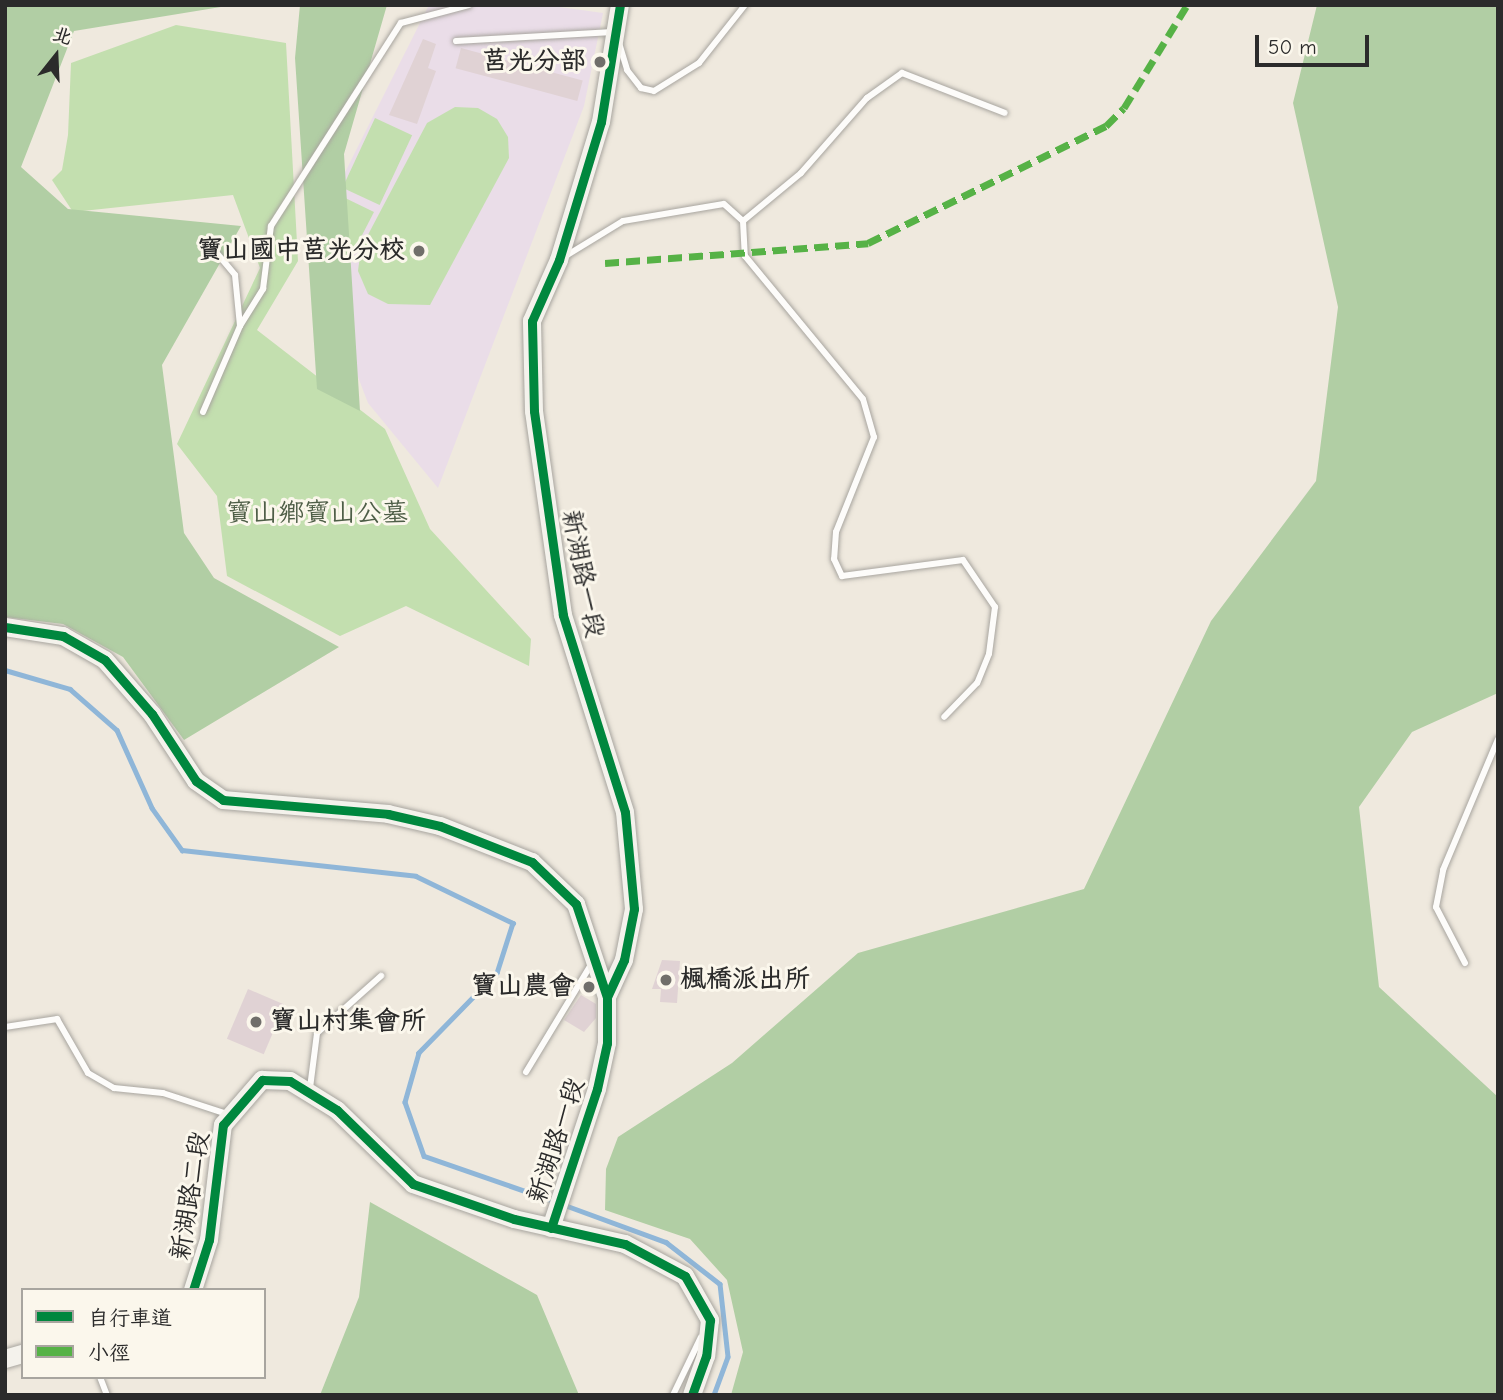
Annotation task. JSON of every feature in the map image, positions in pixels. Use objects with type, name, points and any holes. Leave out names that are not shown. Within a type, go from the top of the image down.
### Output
[{"type":"street","name":"新湖路一段","points":[[551,1228],[602,1066],[607,997],[624,960],[634,909],[633,862],[622,800],[563,615],[534,411],[532,321],[559,260],[601,122],[620,5]]},
{"type":"street","points":[[5,627],[63,636],[104,660],[152,714],[196,781],[223,800],[388,814],[454,831],[532,862],[576,904],[596,957],[607,997]]},
{"type":"street","name":"新湖路二段","points":[[194,1288],[209,1240],[218,1144],[229,1115],[262,1080],[310,1088]]},
{"type":"street","points":[[310,1088],[413,1184],[551,1228],[625,1244],[663,1262],[702,1297],[710,1320],[706,1356],[692,1395]]},
{"type":"lane","points":[[203,412],[240,326],[263,289],[271,226],[401,23],[469,5]]},
{"type":"lane","points":[[456,41],[616,32],[627,70],[641,88],[654,91],[699,63],[745,5]]},
{"type":"lane","points":[[743,221],[801,173],[867,98],[902,73],[1005,113]]},
{"type":"lane","points":[[559,260],[623,221],[724,204],[743,221],[745,256],[863,398],[874,437],[836,532],[834,559],[842,576],[963,560],[995,607],[989,654],[977,683],[944,717]]},
{"type":"lane","points":[[210,245],[235,275],[240,326]]},
{"type":"lane","points":[[1465,963],[1436,907],[1443,870],[1498,739]]},
{"type":"lane","points":[[526,1072],[596,957]]},
{"type":"lane","points":[[310,1088],[317,1033],[381,976]]},
{"type":"lane","points":[[5,1027],[57,1019],[88,1073],[114,1088],[163,1093],[229,1115]]},
{"type":"lane","points":[[673,1395],[710,1320]]},
{"type":"shaded area","name":"寶山國中莒光分校","points":[[429,5],[545,5],[603,13],[584,106],[438,488],[368,403],[308,246]]},
{"type":"green space","points":[[5,5],[233,5],[74,31],[21,167],[68,209],[241,226],[162,365],[184,533],[214,578],[339,647],[184,740],[123,657],[63,624],[5,617]]},
{"type":"green space","points":[[300,5],[387,5],[344,154],[360,411],[317,389],[295,58]]},
{"type":"green space","points":[[1317,5],[1498,5],[1498,693],[1412,732],[1359,807],[1379,987],[1498,1097],[1498,1395],[731,1395],[743,1352],[727,1280],[690,1239],[605,1210],[606,1169],[618,1137],[732,1063],[858,953],[1084,889],[1211,621],[1316,481],[1338,307],[1293,103]]},
{"type":"green space","name":"寶山鄉寶山公墓","points":[[176,25],[286,43],[298,261],[257,330],[385,429],[430,529],[531,639],[529,666],[406,606],[340,636],[227,576],[217,496],[177,444],[260,268],[233,195],[73,212],[52,180],[62,170],[68,135],[71,63]]},
{"type":"green space","points":[[455,107],[478,108],[497,119],[508,137],[509,158],[430,305],[388,304],[368,294],[358,271],[361,248],[427,123]]},
{"type":"green space","points":[[375,118],[412,135],[380,205],[342,188]]},
{"type":"green space","points":[[341,196],[374,212],[343,272]]},
{"type":"green space","points":[[370,1202],[537,1295],[579,1395],[320,1395],[359,1297]]},
{"type":"building","points":[[423,39],[436,44],[428,68],[436,71],[417,124],[389,115]]},
{"type":"building","points":[[461,48],[583,81],[577,101],[456,68]]},
{"type":"building","name":"楓橋派出所","points":[[662,960],[680,961],[677,1003],[660,1002],[661,989],[652,989]]},
{"type":"building","name":"寶山村集會所","points":[[248,989],[285,1005],[264,1054],[227,1039]]},
{"type":"building","points":[[581,995],[596,1004],[596,1018],[584,1032],[564,1020]]},
{"type":"waterway","points":[[5,670],[70,689],[117,730],[152,808],[182,850],[416,876],[513,923],[497,973],[419,1053],[405,1102],[424,1156],[554,1201]]},
{"type":"waterway","points":[[562,1204],[666,1242],[720,1284],[728,1357],[714,1395]]},
{"type":"marked path","points":[[605,263],[868,243],[1106,126],[1124,108],[1187,5]]},
{"type":"cycle path","points":[[551,1228],[597,1089],[607,1043],[607,997],[624,960],[634,909],[625,812],[563,615],[534,411],[532,321],[559,260],[601,122],[620,5]]},
{"type":"cycle path","points":[[5,627],[63,636],[105,660],[152,714],[196,781],[223,800],[388,814],[440,826],[532,862],[576,904],[607,997]]},
{"type":"cycle path","points":[[194,1288],[209,1240],[223,1125],[262,1080],[290,1081],[337,1110],[413,1184],[514,1219],[625,1244],[685,1276],[710,1320],[706,1356],[692,1395]]},
{"type":"place","name":"莒光分部","points":[[600,62]]},
{"type":"place","name":"寶山國中莒光分校","points":[[419,251]]},
{"type":"place","name":"楓橋派出所","points":[[666,980]]},
{"type":"place","name":"寶山農會","points":[[589,987]]},
{"type":"place","name":"寶山村集會所","points":[[256,1022]]}]
